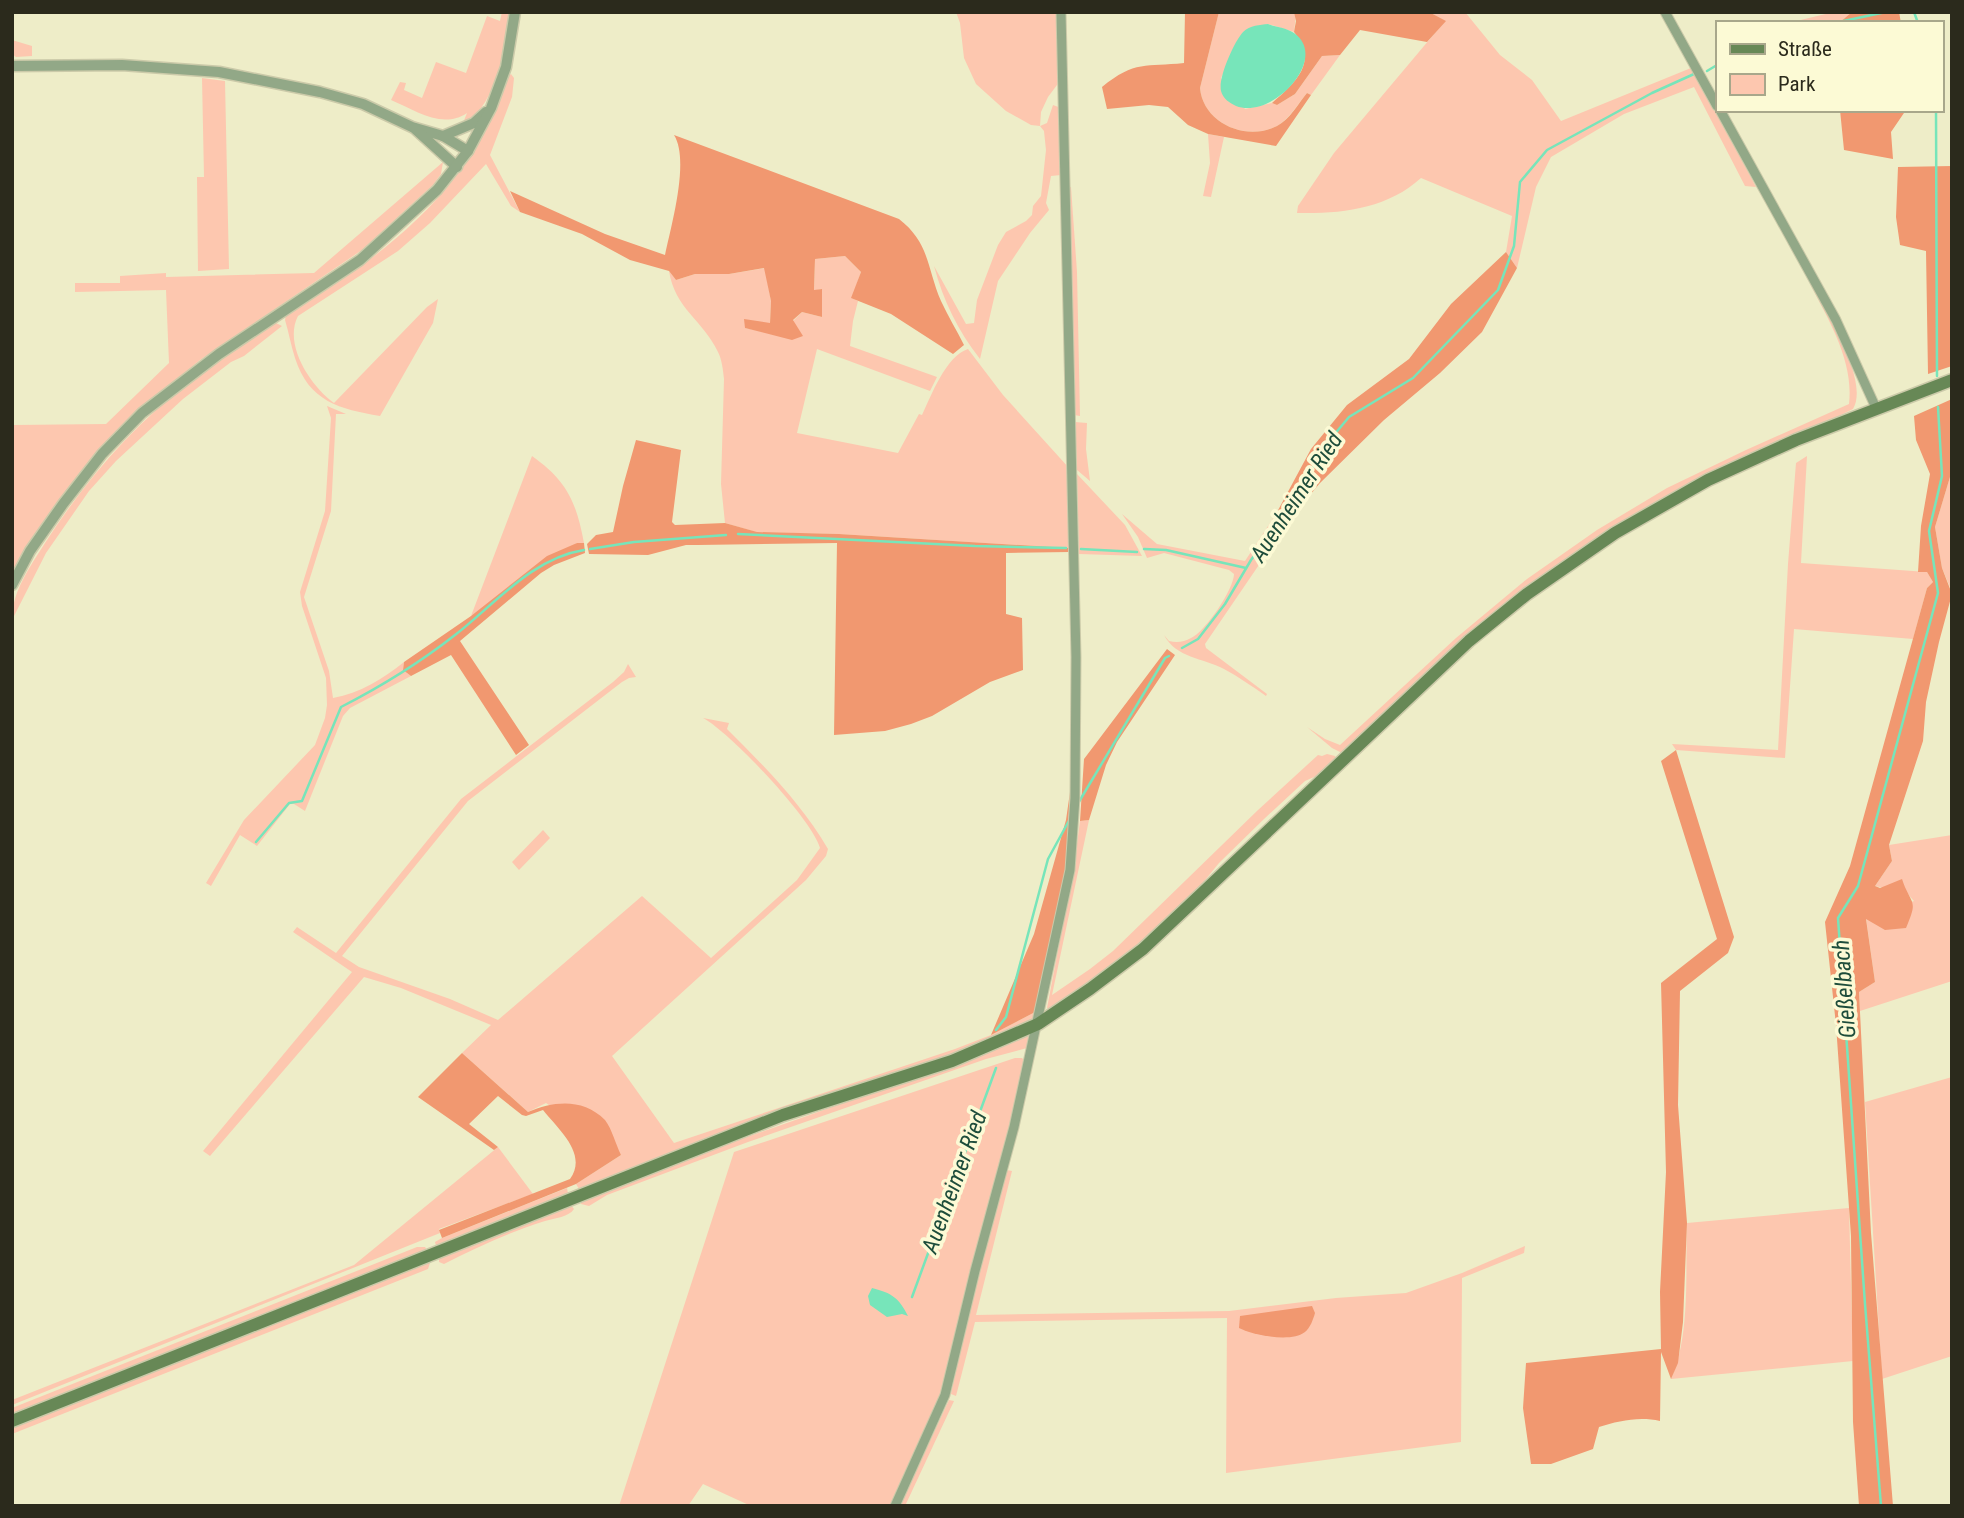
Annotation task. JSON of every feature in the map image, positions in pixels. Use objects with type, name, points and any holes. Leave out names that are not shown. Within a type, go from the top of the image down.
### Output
[{"type":"main road","points":[[12,1421],[783,1115],[952,1061],[1038,1024],[1143,949],[1469,641],[1527,594],[1615,533],[1708,480],[1876,408],[1951,380]]},
{"type":"street","points":[[12,585],[30,551],[63,504],[102,454],[142,413],[219,354],[360,260],[437,190],[468,151],[491,108],[506,67],[515,12]]},
{"type":"street","points":[[895,1506],[945,1395],[1014,1127],[1070,870],[1075,798],[1076,657],[1060,12]]},
{"type":"street","points":[[1665,12],[1716,104]]},
{"type":"street","points":[[12,66],[122,65],[219,72],[320,92],[363,104],[412,127],[443,136],[468,151]]},
{"type":"street","points":[[443,136],[474,122],[491,108]]},
{"type":"street","points":[[1720,112],[1836,320],[1876,408]]},
{"type":"street","points":[[412,127],[457,167]]},
{"type":"green space","points":[[502,12],[512,12],[497,76],[483,105],[461,128],[467,113],[458,118],[438,119],[391,100],[400,82],[406,83],[404,90],[422,98],[436,62],[466,73],[487,16],[500,21]]},
{"type":"green space","points":[[956,12],[1058,12],[1060,81],[1041,112],[1040,126],[1031,125],[1006,111],[976,84],[964,58]]},
{"type":"green space","points":[[1219,12],[1296,14],[1294,32],[1268,24],[1243,32],[1221,78],[1245,109],[1272,103],[1277,105],[1295,94],[1322,56],[1340,55],[1311,95],[1307,93],[1277,126],[1252,132],[1228,126],[1209,111],[1200,88]]},
{"type":"green space","points":[[1429,12],[1465,12],[1500,55],[1532,80],[1561,121],[1691,68],[1756,187],[1745,186],[1694,87],[1624,114],[1551,157],[1536,187],[1517,268],[1506,252],[1512,216],[1421,178],[1393,197],[1363,208],[1297,213],[1298,206],[1334,153],[1445,21]]},
{"type":"green space","points":[[1834,12],[1852,12],[1841,21],[1796,21]]},
{"type":"green space","points":[[12,40],[32,46],[32,56],[16,57],[12,54]]},
{"type":"green space","points":[[511,74],[514,78],[512,97],[490,155],[520,212],[511,206],[486,164],[430,223],[398,251],[298,316],[294,327],[297,352],[309,376],[334,403],[427,307],[438,299],[433,323],[380,416],[352,410],[328,401],[309,385],[301,373],[292,349],[286,315],[356,270],[420,217],[448,187],[472,154],[492,118]]},
{"type":"green space","points":[[202,78],[225,81],[229,269],[198,271],[197,177],[204,177]]},
{"type":"green space","points":[[1053,105],[1061,108],[1061,175],[1051,176],[1046,203],[1049,210],[998,281],[980,359],[952,315],[934,266],[966,324],[974,323],[977,300],[998,245],[1006,232],[1032,215],[1033,206],[1041,196],[1046,150],[1044,131],[1040,126],[1047,123]]},
{"type":"green space","points":[[1208,134],[1224,137],[1211,197],[1203,196],[1210,163]]},
{"type":"green space","points":[[443,162],[441,174],[433,185],[362,250],[200,360],[127,421],[94,456],[12,576],[14,425],[106,424],[169,363],[166,290],[75,292],[75,283],[120,283],[120,276],[166,273],[166,277],[314,273]]},
{"type":"green space","points":[[1071,187],[1077,272],[1080,416],[1074,415],[1068,188]]},
{"type":"green space","points":[[845,256],[861,272],[852,298],[858,301],[850,346],[937,377],[930,391],[817,349],[797,433],[898,453],[919,414],[922,415],[946,368],[960,353],[968,349],[1003,395],[1069,468],[1069,548],[839,534],[756,532],[725,523],[721,484],[724,379],[721,362],[712,341],[677,295],[669,271],[676,280],[695,274],[729,274],[765,268],[771,301],[770,324],[745,328],[769,333],[793,321],[802,312],[822,317],[821,289],[814,291],[815,259]]},
{"type":"green space","points":[[1810,284],[1835,328],[1851,364],[1857,396],[1853,409],[1624,522],[1570,557],[1532,584],[1452,650],[1342,753],[1307,727],[1340,745],[1456,638],[1527,579],[1597,530],[1667,488],[1849,404],[1850,388],[1844,357]]},
{"type":"green space","points":[[276,323],[282,326],[183,399],[116,461],[89,491],[46,553],[12,620],[18,589],[28,570],[77,498],[111,455],[170,397]]},
{"type":"green space","points":[[327,406],[346,414],[336,414],[331,511],[304,597],[329,671],[333,698],[353,693],[371,684],[404,662],[403,670],[411,676],[350,708],[343,716],[305,811],[290,804],[257,846],[240,835],[211,886],[206,883],[244,820],[315,745],[325,718],[326,678],[302,606],[300,592],[325,511],[331,418]]},
{"type":"green space","points":[[1075,422],[1087,423],[1086,449],[1090,481],[1077,470]]},
{"type":"green space","points":[[1952,423],[1952,592],[1942,568],[1935,527],[1950,477]]},
{"type":"green space","points":[[532,456],[554,474],[568,493],[584,543],[577,543],[471,616]]},
{"type":"green space","points":[[1807,456],[1801,563],[1927,572],[1933,582],[1927,588],[1913,639],[1794,629],[1785,758],[1676,750],[1672,744],[1778,750],[1796,463]]},
{"type":"green space","points":[[1077,474],[1125,525],[1142,556],[1079,554]]},
{"type":"green space","points":[[1122,514],[1157,544],[1245,561],[1276,514],[1291,518],[1205,644],[1206,648],[1267,694],[1266,696],[1224,669],[1183,653],[1169,643],[1164,635],[1169,641],[1178,642],[1197,634],[1224,599],[1234,574],[1229,570],[1164,553],[1147,558],[1138,537]]},
{"type":"green space","points":[[628,664],[636,677],[622,682],[468,801],[342,956],[359,967],[450,999],[498,1020],[642,896],[711,958],[797,880],[820,848],[802,817],[769,777],[732,740],[703,718],[729,723],[727,729],[794,801],[828,849],[826,856],[806,880],[612,1056],[674,1143],[955,1049],[991,1035],[1039,1010],[1036,1018],[973,1048],[678,1151],[579,1189],[576,1184],[621,1155],[546,1103],[528,1112],[462,1053],[491,1025],[401,988],[364,977],[210,1156],[203,1151],[352,972],[293,932],[297,927],[336,953],[461,799],[613,682]]},
{"type":"green space","points":[[1318,755],[1335,756],[1336,759],[1321,774],[1305,781],[1264,819],[1219,863],[1193,895],[1132,951],[1051,1010],[1047,1008],[1080,821],[1089,820],[1052,995],[1113,951],[1258,810]]},
{"type":"green space","points":[[543,830],[550,838],[519,870],[512,862]]},
{"type":"green space","points":[[1952,835],[1952,981],[1860,1011],[1859,992],[1875,982],[1866,918],[1914,901],[1907,893],[1875,886],[1892,861],[1889,845]]},
{"type":"green space","points":[[1028,1035],[1030,1039],[1027,1048],[986,1059],[748,1142],[607,1195],[589,1206],[581,1204],[582,1199],[650,1171],[906,1081]]},
{"type":"green space","points":[[1015,1058],[1025,1061],[1024,1068],[948,1371],[934,1412],[891,1506],[751,1506],[703,1484],[688,1506],[619,1506],[734,1152]]},
{"type":"green space","points":[[1952,1077],[1952,1356],[1882,1379],[1865,1102]]},
{"type":"green space","points":[[498,1147],[533,1194],[439,1229],[440,1233],[12,1405],[12,1400],[354,1265]]},
{"type":"green space","points":[[1007,1170],[1012,1171],[976,1315],[1229,1311],[1336,1298],[1406,1293],[1525,1246],[1524,1253],[1462,1278],[1461,1442],[1226,1473],[1227,1318],[975,1322],[956,1396],[951,1394],[973,1291]]},
{"type":"green space","points":[[567,1188],[568,1194],[436,1246],[435,1242],[442,1238]]},
{"type":"green space","points":[[570,1204],[574,1209],[565,1216],[506,1235],[444,1264],[439,1262],[439,1257]]},
{"type":"green space","points":[[1849,1208],[1853,1361],[1671,1379],[1682,1343],[1687,1223]]},
{"type":"green space","points":[[417,1247],[425,1247],[427,1250],[12,1415],[12,1408]]},
{"type":"green space","points":[[428,1261],[428,1269],[12,1434],[12,1426]]},
{"type":"green space","points":[[949,1400],[954,1401],[905,1506],[900,1506]]},
{"type":"shaded area","points":[[1185,12],[1219,12],[1200,88],[1209,111],[1218,120],[1240,130],[1265,130],[1282,123],[1307,93],[1311,95],[1276,146],[1208,134],[1188,125],[1168,107],[1149,105],[1107,109],[1102,87],[1123,72],[1141,66],[1184,63]]},
{"type":"shaded area","points":[[1294,12],[1429,12],[1446,21],[1427,42],[1360,30],[1340,55],[1322,56],[1295,94],[1277,105],[1272,103],[1296,79],[1304,62],[1301,43],[1294,32]]},
{"type":"shaded area","points":[[1852,12],[1899,12],[1901,21],[1841,21]]},
{"type":"shaded area","points":[[1268,24],[1291,31],[1303,44],[1305,57],[1301,71],[1280,96],[1266,104],[1251,108],[1236,106],[1225,98],[1221,91],[1228,60],[1243,32]]},
{"type":"shaded area","points":[[1840,112],[1905,112],[1891,132],[1893,159],[1844,150]]},
{"type":"shaded area","points":[[674,135],[899,219],[917,237],[941,301],[964,345],[953,354],[891,314],[851,298],[861,272],[845,256],[815,259],[814,290],[822,289],[822,317],[802,312],[793,320],[803,336],[792,340],[745,328],[744,319],[770,323],[771,301],[764,268],[729,274],[695,274],[676,280],[669,271],[630,260],[582,234],[520,212],[510,191],[605,234],[665,255],[680,176],[678,146]]},
{"type":"shaded area","points":[[1952,166],[1952,366],[1928,374],[1926,251],[1900,245],[1896,217],[1898,167]]},
{"type":"shaded area","points":[[1506,252],[1517,268],[1482,332],[1440,373],[1384,420],[1320,483],[1291,518],[1276,514],[1311,449],[1347,405],[1409,359],[1451,304]]},
{"type":"shaded area","points":[[1952,399],[1950,477],[1935,527],[1942,568],[1952,594],[1926,702],[1923,741],[1889,845],[1892,861],[1875,886],[1880,888],[1902,879],[1913,906],[1906,928],[1885,930],[1866,919],[1875,982],[1859,992],[1871,1233],[1893,1506],[1859,1506],[1853,1422],[1851,1236],[1836,1025],[1825,922],[1850,866],[1927,588],[1933,582],[1927,572],[1918,572],[1921,526],[1930,474],[1916,440],[1914,416]]},
{"type":"shaded area","points":[[636,440],[681,450],[672,522],[675,525],[725,523],[757,532],[839,534],[1069,548],[1069,552],[1006,553],[1006,614],[1022,618],[1023,670],[990,682],[932,716],[911,724],[885,731],[834,735],[837,543],[686,545],[648,555],[589,554],[587,544],[596,535],[613,532]]},
{"type":"shaded area","points":[[577,543],[584,543],[585,553],[541,573],[460,641],[529,745],[516,755],[451,655],[411,676],[403,670],[404,662],[471,616],[547,556]]},
{"type":"shaded area","points":[[1167,649],[1175,655],[1117,742],[1106,765],[1089,820],[1080,821],[1084,759]]},
{"type":"shaded area","points":[[1676,750],[1734,937],[1728,953],[1680,991],[1678,1105],[1687,1223],[1683,1322],[1678,1363],[1671,1379],[1661,1352],[1660,1421],[1629,1420],[1599,1427],[1593,1449],[1551,1464],[1531,1464],[1523,1408],[1526,1363],[1661,1349],[1660,1292],[1666,1172],[1661,983],[1717,939],[1661,761]]},
{"type":"shaded area","points":[[1070,792],[1065,891],[1039,1010],[991,1035],[1034,934],[1066,820]]},
{"type":"shaded area","points":[[462,1053],[528,1112],[568,1104],[578,1105],[596,1113],[605,1120],[621,1155],[576,1184],[442,1238],[439,1230],[570,1179],[575,1170],[574,1151],[543,1110],[522,1115],[498,1096],[469,1124],[498,1147],[494,1150],[418,1097]]},
{"type":"shaded area","points":[[872,1288],[894,1297],[908,1316],[902,1314],[887,1317],[870,1305],[868,1296]]},
{"type":"shaded area","points":[[1312,1306],[1315,1313],[1311,1324],[1299,1335],[1272,1337],[1239,1328],[1240,1316]]},
{"type":"waterway","name":"Auenheimer Ried","points":[[1843,21],[1886,12]]},
{"type":"waterway","name":"Gießelbach","points":[[1914,12],[1917,21]]},
{"type":"waterway","name":"Auenheimer Ried","points":[[1707,71],[1716,66]]},
{"type":"waterway","name":"Auenheimer Ried","points":[[1182,648],[1198,639],[1225,604],[1251,560],[1298,496],[1323,448],[1349,417],[1413,378],[1498,290],[1514,246],[1520,182],[1547,150],[1652,93],[1694,74]]},
{"type":"waterway","name":"Gießelbach","points":[[1936,112],[1937,376]]},
{"type":"waterway","name":"Gießelbach","points":[[1881,1506],[1838,918],[1858,886],[1938,593],[1929,531],[1942,476],[1938,407]]},
{"type":"waterway","points":[[738,534],[1066,548]]},
{"type":"waterway","points":[[590,549],[634,542],[726,535]]},
{"type":"waterway","points":[[1081,549],[1137,552]]},
{"type":"waterway","points":[[1144,549],[1166,550],[1246,568]]},
{"type":"waterway","points":[[256,842],[289,803],[302,801],[341,707],[427,656],[531,572],[547,562],[584,550]]},
{"type":"waterway","name":"Auenheimer Ried","points":[[1077,805],[1165,658],[1169,656]]},
{"type":"waterway","name":"Auenheimer Ried","points":[[996,1030],[1006,1017],[1048,859],[1071,817]]},
{"type":"waterway","name":"Auenheimer Ried","points":[[912,1297],[996,1068]]}]
